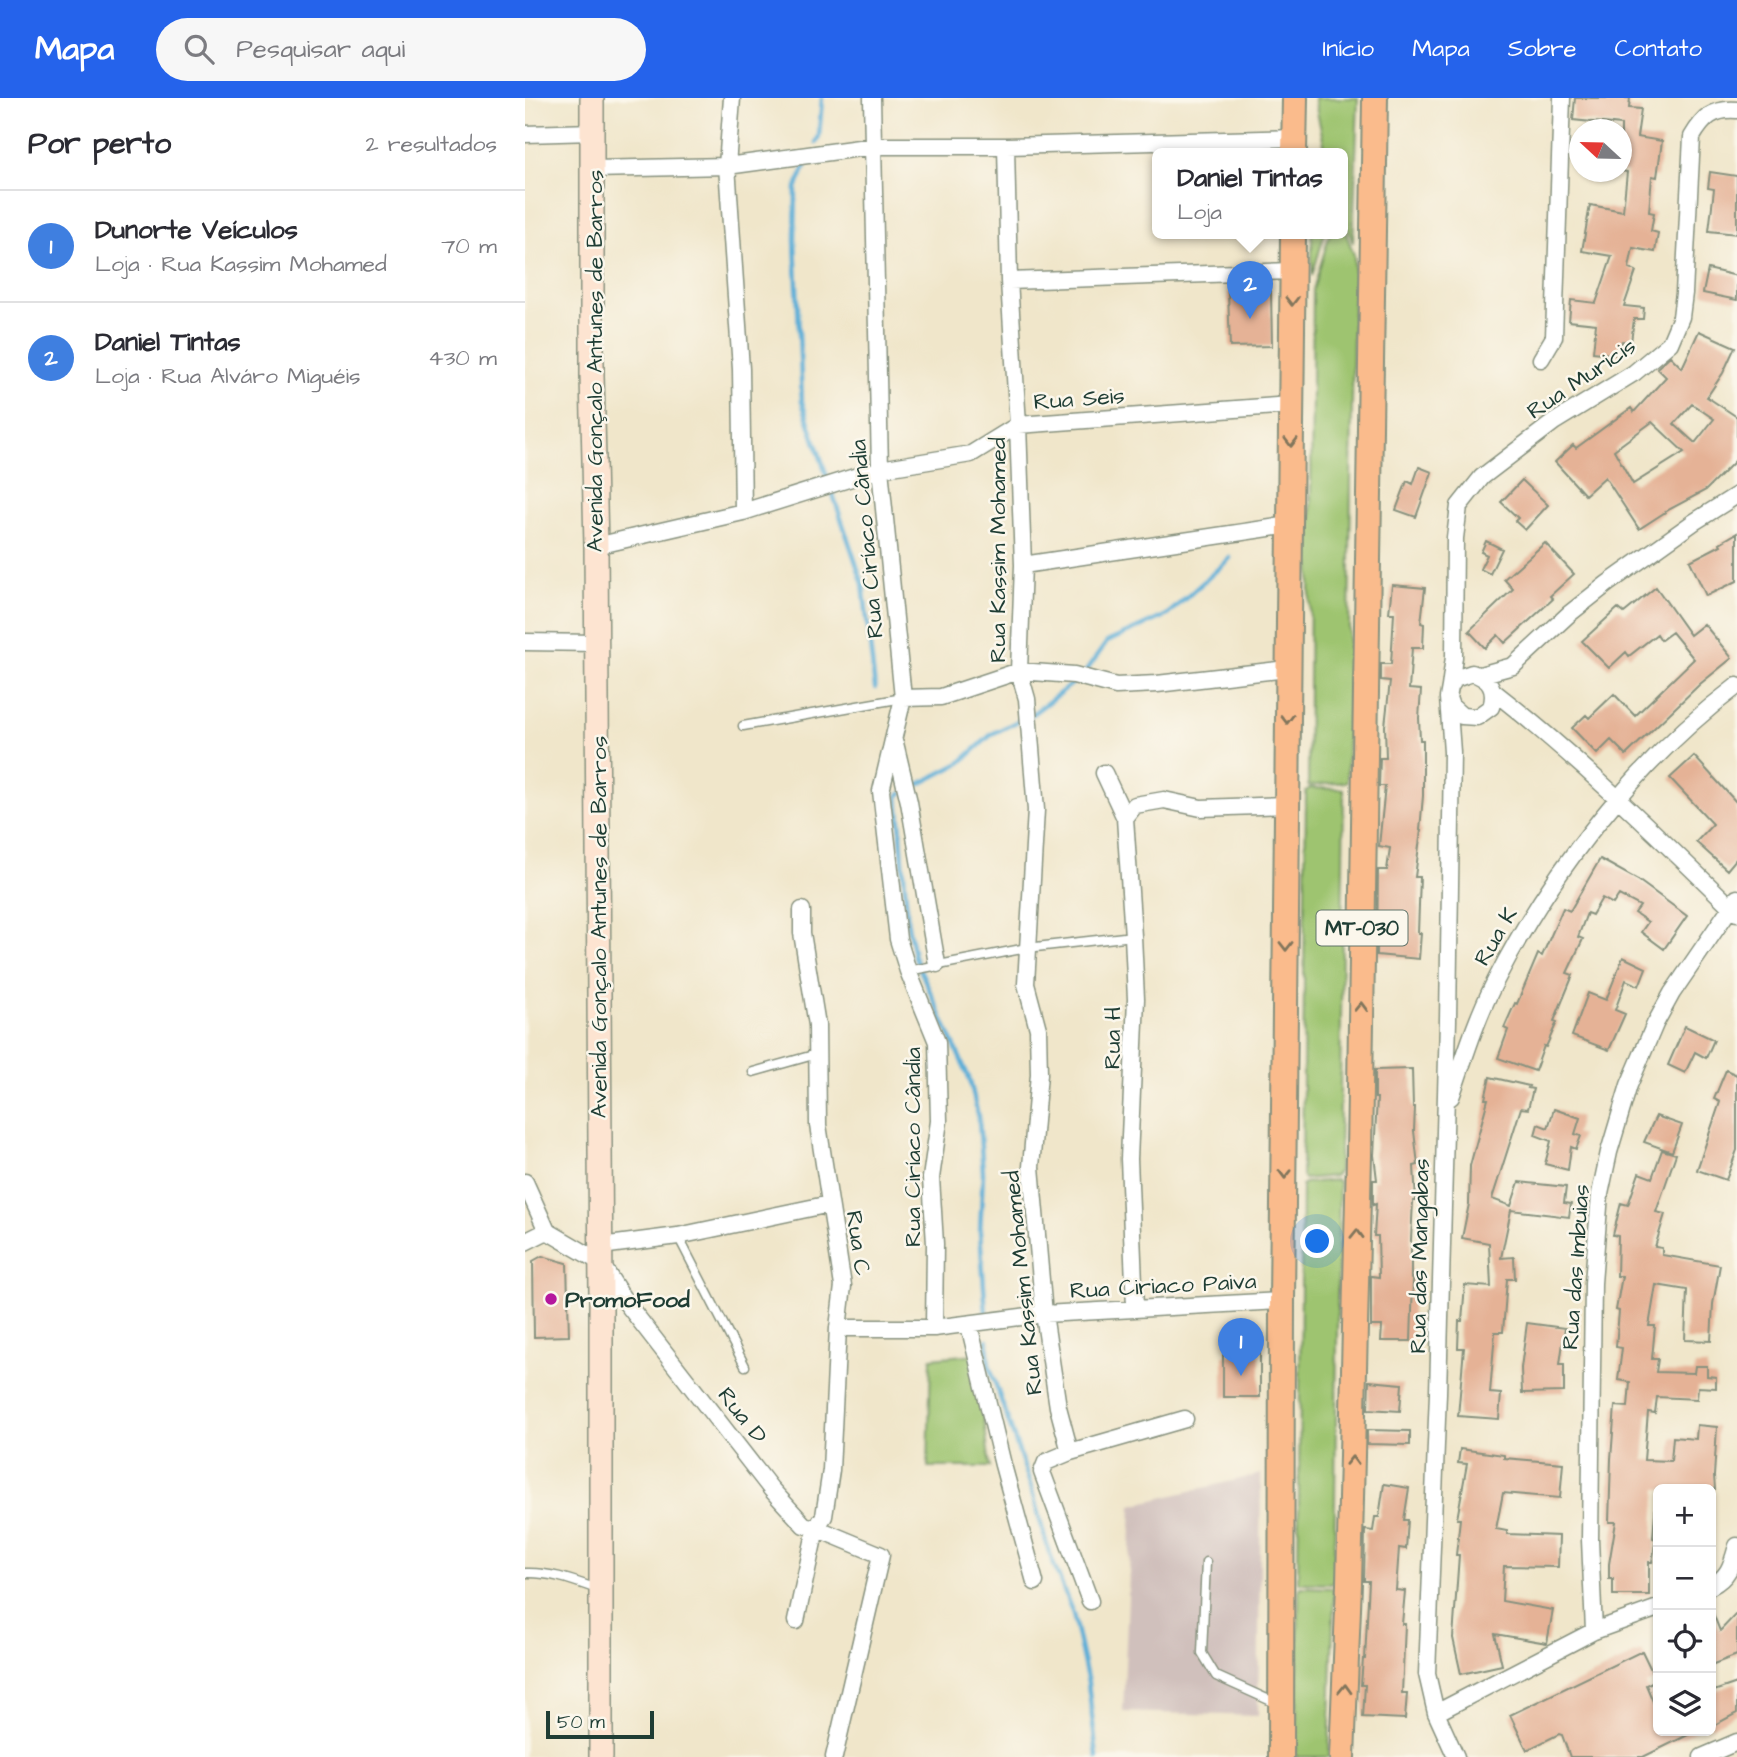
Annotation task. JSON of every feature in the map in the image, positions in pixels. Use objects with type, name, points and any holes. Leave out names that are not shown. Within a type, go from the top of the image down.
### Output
[{"type":"main road","name":"Avenida Gonçalo Antunes de Barros","points":[[592,98],[592,375],[596,546],[601,1254],[601,1757]]},
{"type":"main road","points":[[1294,146],[1296,98]]},
{"type":"main road","name":"MT-030","points":[[1342,1757],[1349,1584],[1359,1155],[1375,98]]},
{"type":"main road","name":"MT-030","points":[[1281,1757],[1282,1301],[1293,239]]},
{"type":"street","points":[[732,98],[727,166],[741,369],[744,512]]},
{"type":"street","name":"Rua Ciríaco Cândia","points":[[872,98],[880,469],[903,698],[881,791],[898,940],[920,969],[937,1042],[939,1121],[931,1178],[935,1244],[934,1328]]},
{"type":"street","points":[[1541,359],[1554,337],[1562,98]]},
{"type":"street","name":"Rua Muricis","points":[[1459,506],[1482,477],[1553,422],[1634,373],[1670,343],[1681,317],[1684,293],[1692,138],[1702,119],[1724,109],[1737,110]]},
{"type":"street","points":[[525,134],[593,132]]},
{"type":"street","points":[[593,169],[727,166],[874,146],[1294,146]]},
{"type":"street","name":"Rua Kassim Mohamed","points":[[1006,146],[1009,281],[1023,565],[1019,671],[1027,706],[1035,810],[1026,984],[1038,1029],[1039,1074],[1031,1167],[1044,1314],[1058,1407],[1070,1452]]},
{"type":"street","points":[[1009,281],[1292,271]]},
{"type":"street","name":"Rua Seis","points":[[596,546],[744,512],[880,469],[971,454],[1018,425],[1291,405]]},
{"type":"street","points":[[1452,752],[1461,734],[1491,707],[1493,690],[1509,677],[1513,666],[1569,614],[1694,522],[1737,495]]},
{"type":"street","name":"Rua das Mangabas","points":[[1456,1757],[1436,1713],[1427,1674],[1445,1113],[1452,752],[1449,692],[1454,657],[1455,538],[1459,506]]},
{"type":"street","points":[[1023,565],[1290,525]]},
{"type":"street","points":[[525,642],[596,643]]},
{"type":"street","points":[[1454,657],[1488,680],[1493,690],[1735,906]]},
{"type":"street","points":[[1513,666],[1455,679],[1449,692],[1455,712],[1469,718],[1521,713]]},
{"type":"street","points":[[903,698],[941,697],[1019,671],[1074,675],[1115,686],[1157,684],[1287,669]]},
{"type":"street","name":"Rua K","points":[[1445,1113],[1477,1023],[1495,983],[1571,856],[1667,747],[1737,686]]},
{"type":"street","points":[[894,740],[909,802],[920,969]]},
{"type":"street","name":"Rua H","points":[[1104,773],[1125,818],[1133,936],[1136,1012],[1129,1159],[1135,1308]]},
{"type":"street","points":[[1125,818],[1135,805],[1164,800],[1201,808],[1287,806]]},
{"type":"street","name":"Rua das Imbuias","points":[[1594,1631],[1590,1539],[1593,1283],[1600,1194],[1609,1152],[1629,1085],[1655,1024],[1672,993],[1735,906]]},
{"type":"street","name":"Rua C","points":[[796,1620],[816,1528],[824,1516],[831,1470],[838,1328],[843,1286],[818,1125],[817,1025],[802,933],[802,910]]},
{"type":"street","points":[[525,1182],[547,1231],[601,1254],[830,1204]]},
{"type":"street","points":[[525,1242],[547,1231]]},
{"type":"street","name":"Rua D","points":[[601,1254],[624,1300],[771,1489],[804,1525],[881,1555],[834,1757]]},
{"type":"street","name":"Rua Ciriaco Paiva","points":[[838,1328],[934,1328],[1044,1314],[1282,1301]]},
{"type":"street","points":[[969,1325],[1035,1582]]},
{"type":"street","points":[[1090,1601],[1042,1472],[1046,1462],[1070,1452],[1185,1419]]},
{"type":"street","points":[[1716,1584],[1731,1568],[1737,1546]]},
{"type":"street","points":[[1436,1713],[1594,1631],[1653,1610]]},
{"type":"street","points":[[1702,1757],[1737,1742]]},
{"type":"lane","points":[[743,726],[903,698]]},
{"type":"lane","points":[[920,969],[1027,948],[1133,936]]},
{"type":"lane","points":[[753,1072],[817,1054]]},
{"type":"lane","points":[[678,1236],[745,1366]]},
{"type":"lane","points":[[1206,1563],[1202,1653],[1207,1665],[1216,1676],[1281,1706]]},
{"type":"lane","points":[[525,1573],[559,1576],[601,1591]]},
{"type":"shaded area","points":[[1261,1474],[1258,1716],[1123,1712],[1132,1505]]},
{"type":"green space","points":[[1314,98],[1358,98],[1353,243],[1348,230],[1348,148],[1325,148]]},
{"type":"green space","points":[[1312,239],[1323,239],[1312,276]]},
{"type":"green space","points":[[1328,239],[1348,239],[1354,255],[1347,782],[1308,786],[1313,290]]},
{"type":"green space","points":[[1310,788],[1344,789],[1339,1171],[1334,1176],[1304,1179],[1306,791]]},
{"type":"green space","points":[[1336,1180],[1339,1182],[1334,1579],[1332,1584],[1301,1583],[1298,1581],[1302,1185]]},
{"type":"green space","points":[[976,1354],[990,1467],[928,1467],[931,1358]]},
{"type":"green space","points":[[1301,1587],[1332,1588],[1334,1591],[1329,1757],[1296,1757]]},
{"type":"building","points":[[1575,98],[1630,98],[1629,108],[1641,109],[1637,137],[1662,141],[1657,177],[1652,176],[1649,212],[1654,213],[1651,231],[1658,233],[1655,252],[1633,248],[1629,268],[1636,271],[1624,306],[1644,308],[1643,319],[1634,319],[1631,342],[1622,341],[1620,355],[1593,352],[1596,324],[1569,321],[1571,300],[1596,303],[1612,256],[1582,251],[1590,205],[1623,211],[1626,182],[1632,182],[1632,119],[1573,119]]},
{"type":"building","points":[[1710,172],[1737,176],[1737,234],[1709,231],[1714,189],[1708,188]]},
{"type":"building","points":[[1708,269],[1737,276],[1737,300],[1703,293]]},
{"type":"building","points":[[1271,291],[1272,346],[1230,347],[1228,292]]},
{"type":"building","points":[[1699,331],[1735,347],[1723,373],[1707,397],[1737,417],[1737,459],[1706,490],[1639,529],[1605,477],[1585,495],[1555,462],[1573,445],[1576,448],[1631,408],[1634,412],[1666,377],[1657,368],[1670,356],[1682,368]],"holes":[[[1692,404],[1714,419],[1695,443],[1674,424]],[[1652,422],[1684,452],[1633,484],[1614,450]]]},
{"type":"building","points":[[1419,467],[1432,472],[1416,517],[1396,510],[1407,481],[1413,484]]},
{"type":"building","points":[[1522,480],[1548,505],[1525,530],[1515,521],[1518,518],[1501,502]]},
{"type":"building","points":[[1737,533],[1737,581],[1706,596],[1690,561],[1721,545],[1720,543]]},
{"type":"building","points":[[1486,541],[1502,549],[1490,574],[1480,569],[1487,555],[1481,552]]},
{"type":"building","points":[[1545,543],[1574,574],[1550,596],[1553,599],[1505,643],[1498,635],[1485,648],[1469,631],[1513,589],[1504,579]]},
{"type":"building","points":[[1392,585],[1425,588],[1421,623],[1424,624],[1423,648],[1412,648],[1409,689],[1421,690],[1419,718],[1420,740],[1423,740],[1423,796],[1415,877],[1420,877],[1419,959],[1377,955],[1378,870],[1387,870],[1390,848],[1379,846],[1385,786],[1379,786],[1380,758],[1386,758],[1385,726],[1390,681],[1381,680],[1381,664],[1391,664],[1394,613],[1389,613]]},
{"type":"building","points":[[1656,587],[1690,635],[1704,624],[1732,658],[1700,684],[1626,755],[1611,740],[1597,754],[1572,728],[1586,715],[1589,718],[1614,694],[1635,716],[1694,659],[1672,632],[1661,640],[1657,634],[1629,656],[1626,652],[1609,668],[1582,641],[1618,608],[1624,613]]},
{"type":"building","points":[[1694,756],[1737,803],[1737,858],[1727,870],[1696,842],[1713,824],[1670,778]]},
{"type":"building","points":[[1600,859],[1638,880],[1687,916],[1664,949],[1641,932],[1648,922],[1635,913],[1640,906],[1619,895],[1613,904],[1602,898],[1592,915],[1587,913],[1578,937],[1583,939],[1567,973],[1573,975],[1554,1021],[1557,1022],[1535,1071],[1498,1058],[1508,1030],[1504,1028],[1538,954],[1542,956],[1563,908],[1570,911]]},
{"type":"building","points":[[1623,957],[1646,968],[1639,986],[1626,980],[1615,1010],[1625,1014],[1609,1050],[1572,1036],[1588,993],[1606,1000]]},
{"type":"building","points":[[1685,1026],[1714,1040],[1706,1058],[1695,1052],[1685,1073],[1668,1065]]},
{"type":"building","points":[[1412,1069],[1418,1165],[1414,1166],[1416,1201],[1413,1201],[1411,1240],[1411,1341],[1381,1341],[1382,1326],[1371,1326],[1371,1276],[1379,1277],[1378,1236],[1374,1236],[1376,1204],[1373,1205],[1373,1180],[1377,1180],[1374,1155],[1377,1098],[1375,1070]]},
{"type":"building","points":[[1726,1070],[1737,1075],[1737,1150],[1726,1180],[1697,1170],[1720,1102],[1714,1099]]},
{"type":"building","points":[[1490,1077],[1533,1089],[1528,1109],[1521,1108],[1492,1199],[1511,1206],[1519,1182],[1566,1187],[1564,1203],[1571,1204],[1569,1217],[1511,1210],[1501,1258],[1514,1257],[1515,1279],[1507,1279],[1503,1332],[1495,1332],[1490,1393],[1501,1394],[1499,1419],[1458,1416],[1464,1348],[1458,1348],[1459,1321],[1462,1321],[1465,1285],[1491,1287],[1489,1243],[1462,1238],[1469,1204],[1470,1166],[1488,1099],[1485,1099]]},
{"type":"building","points":[[1554,1109],[1580,1118],[1575,1134],[1581,1136],[1576,1149],[1571,1147],[1568,1170],[1545,1164],[1551,1141],[1535,1135],[1538,1124],[1548,1128]]},
{"type":"building","points":[[1656,1116],[1682,1125],[1672,1152],[1644,1142]]},
{"type":"building","points":[[1662,1150],[1676,1154],[1656,1212],[1665,1214],[1655,1247],[1662,1248],[1662,1255],[1720,1265],[1713,1304],[1711,1341],[1685,1340],[1687,1290],[1656,1285],[1649,1326],[1655,1326],[1652,1359],[1658,1359],[1656,1372],[1694,1373],[1695,1366],[1707,1366],[1707,1376],[1716,1377],[1716,1388],[1698,1387],[1697,1399],[1657,1397],[1655,1413],[1648,1412],[1644,1460],[1671,1461],[1673,1437],[1696,1439],[1697,1425],[1717,1427],[1715,1484],[1653,1484],[1653,1556],[1652,1562],[1649,1562],[1649,1595],[1613,1595],[1609,1564],[1616,1522],[1609,1522],[1615,1406],[1628,1407],[1630,1382],[1618,1380],[1622,1348],[1616,1347],[1619,1311],[1616,1310],[1622,1276],[1617,1276],[1618,1236],[1613,1235],[1621,1203],[1628,1205],[1639,1173],[1652,1178]]},
{"type":"building","name":"PromoFood","points":[[542,1256],[567,1263],[569,1336],[534,1337],[533,1261]]},
{"type":"building","points":[[1527,1323],[1565,1328],[1560,1364],[1564,1364],[1564,1392],[1522,1393],[1521,1368]]},
{"type":"building","points":[[1260,1354],[1260,1397],[1223,1397],[1223,1355]]},
{"type":"building","points":[[1369,1381],[1402,1384],[1400,1411],[1368,1409]]},
{"type":"building","points":[[1367,1430],[1410,1431],[1410,1445],[1367,1444]]},
{"type":"building","points":[[1460,1449],[1504,1455],[1504,1458],[1563,1463],[1560,1498],[1503,1493],[1496,1529],[1507,1531],[1507,1534],[1559,1536],[1558,1567],[1504,1566],[1502,1601],[1553,1610],[1547,1643],[1495,1634],[1502,1665],[1461,1674],[1453,1638],[1459,1555],[1456,1555],[1460,1519],[1457,1519],[1467,1464],[1458,1463]]},
{"type":"building","points":[[1384,1484],[1409,1488],[1404,1520],[1408,1520],[1406,1549],[1399,1548],[1396,1590],[1405,1591],[1402,1693],[1407,1693],[1405,1719],[1363,1717],[1365,1685],[1361,1685],[1369,1581],[1364,1581],[1365,1530],[1373,1531],[1375,1517],[1379,1517]]},
{"type":"building","points":[[1737,1613],[1737,1655],[1716,1663],[1716,1621],[1720,1631]]},
{"type":"building","points":[[1642,1651],[1653,1674],[1653,1682],[1646,1685],[1653,1701],[1653,1736],[1686,1736],[1643,1757],[1570,1757],[1562,1735],[1559,1734],[1527,1750],[1510,1715]]},
{"type":"building","points":[[1737,1683],[1737,1713],[1716,1724],[1716,1690]]},
{"type":"waterway","points":[[816,143],[822,98]]},
{"type":"waterway","points":[[805,167],[796,188],[795,240],[802,402],[863,584],[875,688]]},
{"type":"waterway","points":[[1084,674],[1107,642],[1167,615],[1230,558]]},
{"type":"waterway","points":[[1031,715],[1077,680]]},
{"type":"waterway","points":[[910,789],[960,763],[992,734],[1024,718]]},
{"type":"waterway","points":[[902,793],[898,796],[908,925],[914,956],[970,1080],[979,1121],[983,1173],[980,1232],[986,1314]]},
{"type":"waterway","points":[[987,1340],[989,1365],[1029,1481],[1049,1552],[1073,1614],[1088,1683],[1097,1757]]},
{"type":"place","name":"Daniel Tintas","points":[[1250,319]]},
{"type":"place","name":"PromoFood","points":[[551,1299]]},
{"type":"place","name":"Dunorte Veículos","points":[[1241,1376]]}]
